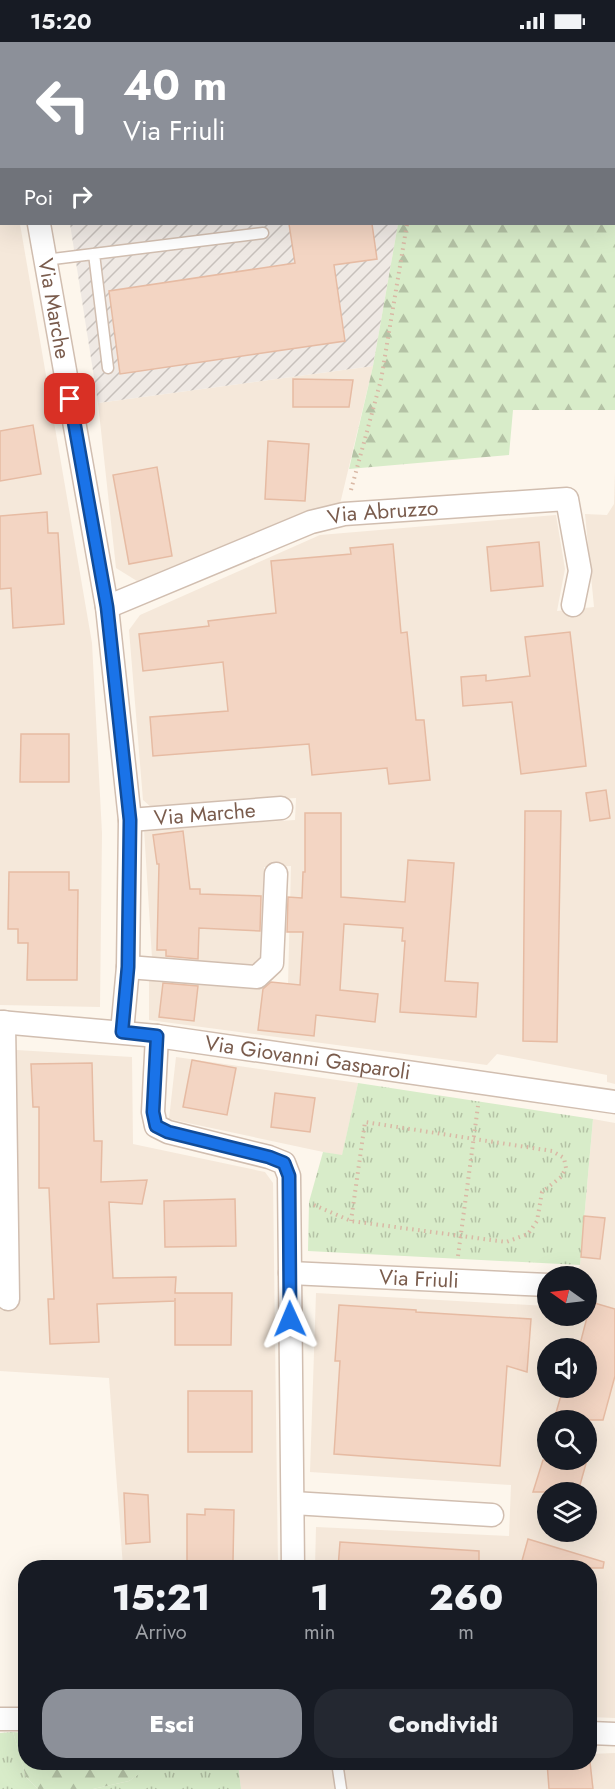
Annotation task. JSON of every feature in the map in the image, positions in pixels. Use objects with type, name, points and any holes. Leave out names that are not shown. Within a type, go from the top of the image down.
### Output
[{"type":"street","name":"Via Marche","points":[[39,225],[107,607],[130,820],[128,967],[122,1032]]},
{"type":"street","name":"Via Abruzzo","points":[[107,607],[311,522],[344,514],[567,499],[580,571],[573,606]]},
{"type":"street","name":"Via Marche","points":[[130,820],[280,808]]},
{"type":"street","points":[[128,967],[257,977],[272,963],[276,874]]},
{"type":"street","points":[[2,1022],[8,1299]]},
{"type":"street","name":"Via Giovanni Gasparoli","points":[[2,1022],[157,1036],[615,1102]]},
{"type":"street","points":[[157,1036],[153,1112],[156,1126],[168,1132],[269,1157],[284,1163],[289,1176],[293,1560]]},
{"type":"street","name":"Via Friuli","points":[[290,1273],[537,1285]]},
{"type":"street","points":[[293,1503],[492,1515]]},
{"type":"street","points":[[0,1719],[18,1719]]},
{"type":"street","points":[[597,1733],[615,1734]]},
{"type":"lane","points":[[45,260],[263,233]]},
{"type":"lane","points":[[94,254],[108,368]]},
{"type":"lane","points":[[338,1770],[341,1789]]},
{"type":"path","points":[[344,514],[381,380],[406,225]]},
{"type":"path","points":[[455,1281],[482,1084]]},
{"type":"path","points":[[290,1200],[309,1202],[351,1221],[506,1242],[528,1234],[537,1221],[542,1192],[561,1177],[566,1168],[564,1158],[552,1151],[365,1122],[351,1221]]},
{"type":"shaded area","points":[[0,225],[20,225],[92,643],[102,833],[100,1007],[0,1005]]},
{"type":"shaded area","points":[[70,225],[398,225],[373,366],[98,403]]},
{"type":"shaded area","points":[[373,366],[340,504],[137,581],[116,568],[98,403]]},
{"type":"shaded area","points":[[615,472],[615,1084],[607,1082],[607,1075],[497,1054],[487,1065],[149,1020],[149,979],[264,981],[288,984],[291,866],[264,867],[263,959],[260,966],[152,958],[144,829],[295,820],[296,798],[151,807],[143,800],[129,630],[140,615],[320,535],[556,515],[565,569],[557,611],[594,607],[585,514],[607,515],[614,504]]},
{"type":"shaded area","points":[[0,1049],[132,1057],[133,1144],[265,1172],[273,1183],[278,1560],[122,1560],[109,1378],[0,1371]]},
{"type":"shaded area","points":[[176,1057],[358,1083],[342,1156],[169,1119]]},
{"type":"shaded area","points":[[593,1119],[615,1123],[615,1718],[597,1717],[597,1560],[315,1560],[316,1527],[509,1536],[511,1485],[310,1472],[316,1293],[537,1305],[537,1326],[597,1326],[597,1266],[580,1266]]},
{"type":"shaded area","points":[[615,1753],[615,1789],[241,1789],[239,1770],[597,1770],[597,1754]]},
{"type":"green space","points":[[398,225],[615,225],[615,410],[513,410],[509,455],[349,469],[373,366]]},
{"type":"green space","points":[[358,1083],[593,1119],[580,1265],[308,1251],[309,1202],[323,1152],[342,1155]]},
{"type":"green space","points":[[13,1732],[18,1749],[18,1770],[24,1770],[26,1777],[38,1789],[0,1789],[0,1733]]},
{"type":"green space","points":[[13,1732],[18,1732],[18,1749]]},
{"type":"green space","points":[[24,1770],[145,1770],[129,1781],[93,1789],[38,1789],[26,1777]]},
{"type":"green space","points":[[144,1770],[239,1770],[241,1789],[93,1789],[129,1781]]},
{"type":"building","points":[[289,225],[372,225],[377,259],[334,265],[345,341],[120,374],[109,291],[295,263]]},
{"type":"building","points":[[293,379],[353,380],[349,407],[293,407]]},
{"type":"building","points":[[33,425],[41,474],[0,481],[0,431]]},
{"type":"building","points":[[268,441],[309,444],[305,501],[265,499]]},
{"type":"building","points":[[157,467],[172,556],[129,564],[113,475]]},
{"type":"building","points":[[47,512],[48,533],[58,533],[64,624],[13,628],[11,588],[0,589],[0,516]]},
{"type":"building","points":[[539,542],[543,586],[491,591],[487,547]]},
{"type":"building","points":[[393,544],[401,633],[407,632],[416,720],[424,720],[430,780],[389,784],[387,768],[312,775],[309,744],[153,756],[150,717],[228,711],[223,662],[143,671],[139,634],[209,626],[208,621],[276,613],[271,561],[351,554],[350,548]]},
{"type":"building","points":[[570,632],[586,766],[521,774],[512,702],[463,706],[461,677],[486,675],[486,681],[530,676],[525,637]]},
{"type":"building","points":[[21,734],[69,734],[69,782],[20,782]]},
{"type":"building","points":[[606,790],[610,818],[590,821],[586,793]]},
{"type":"building","points":[[525,811],[561,811],[557,1042],[523,1041]]},
{"type":"building","points":[[305,813],[341,813],[341,897],[405,902],[408,860],[454,863],[445,981],[478,983],[476,1017],[400,1012],[405,941],[402,941],[403,928],[344,924],[340,990],[378,994],[375,1022],[316,1015],[314,1036],[258,1030],[263,989],[271,982],[300,985],[303,932],[287,932],[288,897],[302,898],[303,872],[305,872]]},
{"type":"building","points":[[183,831],[190,889],[200,889],[200,894],[261,896],[260,931],[199,928],[198,959],[166,956],[166,950],[157,950],[159,864],[157,864],[153,835]]},
{"type":"building","points":[[9,872],[69,872],[69,890],[78,890],[77,980],[27,980],[28,943],[18,943],[18,929],[8,929]]},
{"type":"building","points":[[163,983],[198,986],[194,1021],[159,1017]]},
{"type":"building","points":[[192,1060],[236,1068],[227,1115],[183,1107]]},
{"type":"building","points":[[92,1063],[94,1141],[102,1141],[101,1182],[147,1180],[142,1204],[109,1202],[113,1278],[176,1277],[175,1293],[232,1293],[231,1345],[175,1345],[175,1301],[97,1304],[99,1342],[50,1344],[48,1299],[54,1299],[49,1188],[39,1188],[39,1107],[33,1107],[31,1064]]},
{"type":"building","points":[[275,1093],[315,1098],[310,1132],[271,1127]]},
{"type":"building","points":[[235,1199],[236,1246],[165,1247],[164,1201]]},
{"type":"building","points":[[584,1216],[605,1218],[600,1259],[581,1257]]},
{"type":"building","points":[[597,1304],[615,1309],[615,1376],[603,1420],[597,1420],[597,1410],[557,1410],[560,1398],[597,1398],[597,1338],[582,1338],[585,1326],[597,1326]]},
{"type":"building","points":[[339,1305],[531,1319],[527,1372],[507,1366],[500,1466],[334,1454],[340,1361],[335,1361]]},
{"type":"building","points":[[188,1391],[252,1391],[252,1452],[188,1452]]},
{"type":"building","points":[[540,1470],[584,1470],[581,1482],[537,1482],[537,1492],[533,1492]]},
{"type":"building","points":[[124,1493],[148,1495],[150,1542],[126,1544]]},
{"type":"building","points":[[205,1509],[234,1510],[233,1560],[187,1560],[187,1514],[205,1515]]},
{"type":"building","points":[[528,1539],[604,1562],[603,1568],[597,1568],[597,1560],[522,1560]]},
{"type":"building","points":[[340,1542],[479,1551],[479,1560],[339,1560]]},
{"type":"building","points":[[548,1770],[591,1770],[593,1789],[549,1789]]},
{"type":"route","points":[[70,399],[107,607],[130,820],[128,967],[122,1032],[157,1036],[153,1112],[156,1126],[168,1132],[269,1157],[284,1163],[289,1176],[290,1200],[290,1319]]}]
